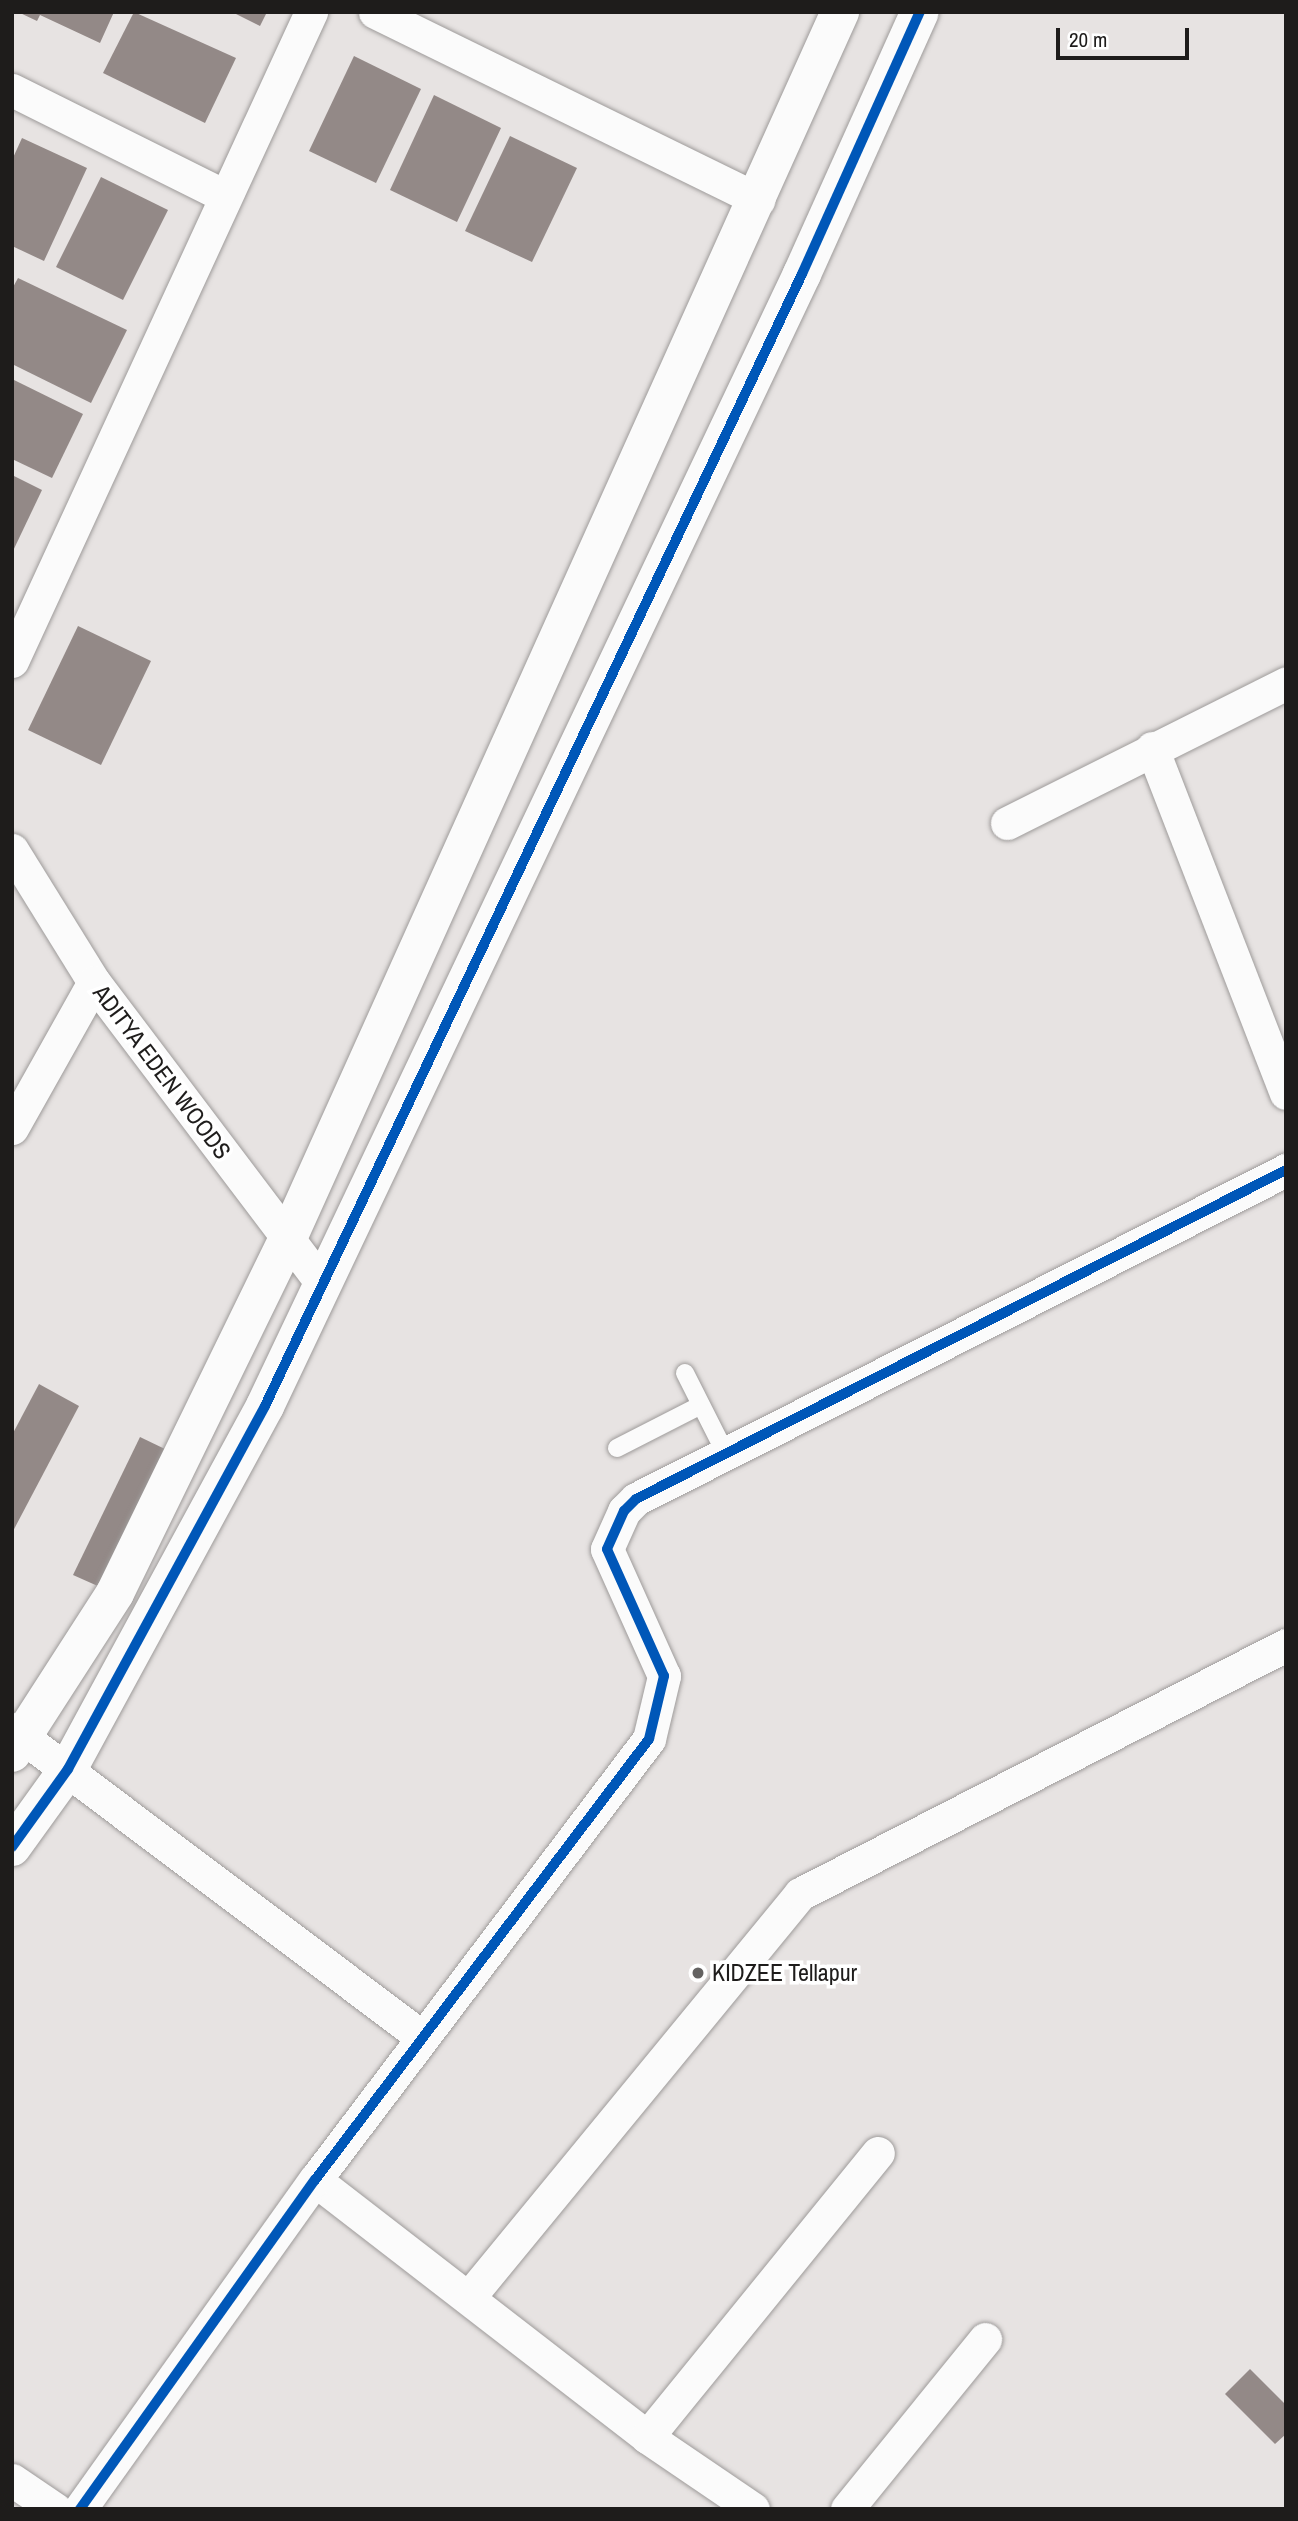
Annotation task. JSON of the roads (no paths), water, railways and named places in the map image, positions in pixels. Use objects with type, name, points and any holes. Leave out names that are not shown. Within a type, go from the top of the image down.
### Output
[{"type":"street","points":[[12,661],[223,195],[311,12]]},
{"type":"street","points":[[375,12],[758,200]]},
{"type":"street","points":[[422,2037],[68,1769],[16,1740],[115,1593],[288,1238],[758,200],[840,12]]},
{"type":"street","points":[[12,1847],[68,1769],[265,1406],[803,274],[920,12]]},
{"type":"street","points":[[12,90],[223,195]]},
{"type":"street","points":[[1007,823],[1286,683]]},
{"type":"street","points":[[1152,748],[1286,1093]]},
{"type":"street","name":"ADITYA EDEN WOODS","points":[[12,850],[94,982],[323,1285]]},
{"type":"street","points":[[12,1128],[94,982]]},
{"type":"street","points":[[80,2509],[315,2180],[657,1724],[664,1676],[607,1549],[613,1528],[636,1499],[1286,1170]]},
{"type":"street","points":[[469,2297],[800,1894],[1286,1646]]},
{"type":"street","points":[[647,2437],[878,2153]]},
{"type":"street","points":[[315,2180],[647,2437],[754,2509]]},
{"type":"street","points":[[847,2509],[985,2339]]},
{"type":"street","points":[[12,2480],[55,2509]]},
{"type":"lane","points":[[685,1373],[726,1454]]},
{"type":"lane","points":[[617,1448],[701,1405]]},
{"type":"place","name":"KIDZEE Tellapur","points":[[698,1973]]}]
